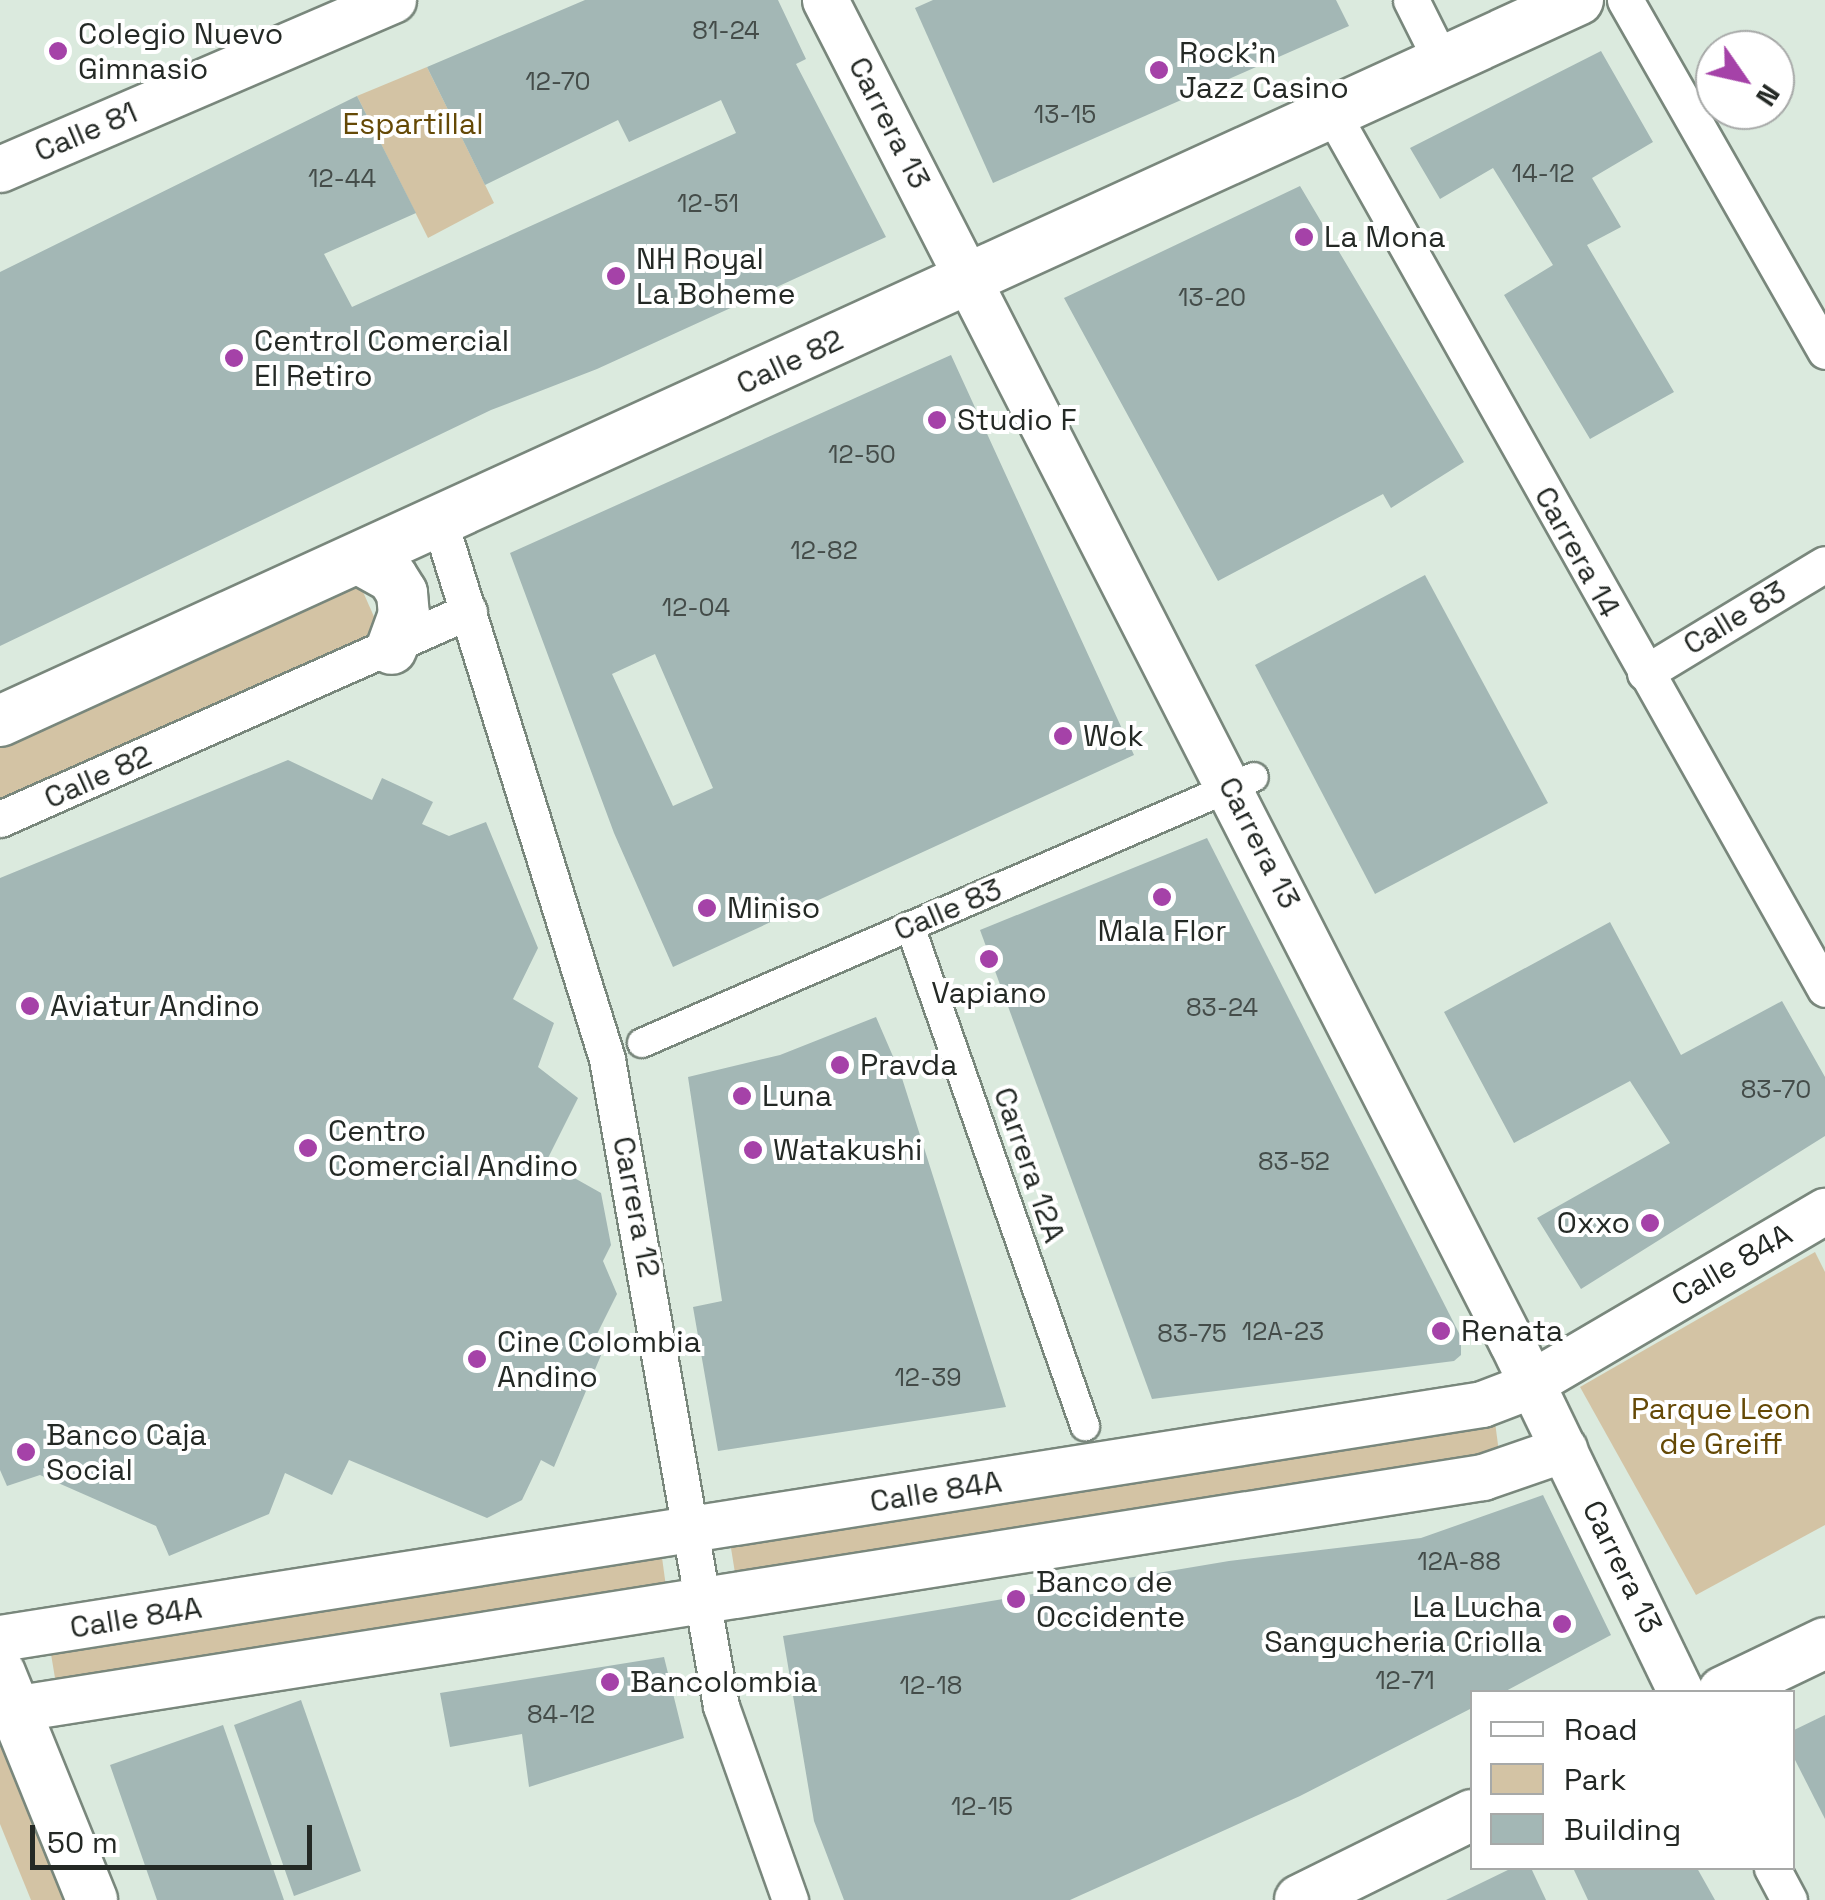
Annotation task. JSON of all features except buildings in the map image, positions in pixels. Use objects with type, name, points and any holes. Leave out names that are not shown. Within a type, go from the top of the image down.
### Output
[{"type":"main road","name":"Calle 82","points":[[0,721],[1578,0]]},
{"type":"main road","points":[[359,559],[392,577],[402,593],[404,614],[390,649]]},
{"type":"main road","points":[[1728,1690],[1825,1643]]},
{"type":"main road","points":[[5,1697],[92,1900]]},
{"type":"main road","points":[[1300,1900],[1470,1816]]},
{"type":"street","name":"Calle 81","points":[[0,168],[393,0]]},
{"type":"street","name":"Carrera 13","points":[[825,0],[969,280],[1242,782],[1681,1690]]},
{"type":"street","points":[[1411,0],[1442,62]]},
{"type":"street","points":[[1625,0],[1825,351]]},
{"type":"street","name":"Carrera 14","points":[[1332,113],[1825,989]]},
{"type":"street","name":"Carrera 12","points":[[440,523],[607,1059],[721,1706],[790,1900]]},
{"type":"street","name":"Calle 83","points":[[1645,673],[1825,564]]},
{"type":"street","name":"Calle 82","points":[[0,819],[469,611]]},
{"type":"street","name":"Calle 83","points":[[642,1043],[1242,782]]},
{"type":"street","name":"Carrera 12A","points":[[910,926],[1086,1426]]},
{"type":"street","name":"Calle 84A","points":[[0,1638],[1482,1404],[1532,1383],[1825,1211]]},
{"type":"street","points":[[5,1697],[699,1598],[1483,1477],[1564,1449]]},
{"type":"street","points":[[1773,1870],[1789,1900]]},
{"type":"green space","name":"Espartillal","points":[[427,67],[494,203],[428,238],[357,96]]},
{"type":"green space","points":[[357,578],[382,635],[0,805],[0,738]]},
{"type":"green space","name":"Parque Leon de Greiff","points":[[1815,1252],[1825,1272],[1825,1525],[1696,1595],[1580,1387]]},
{"type":"green space","points":[[1495,1422],[1500,1460],[736,1579],[730,1542]]},
{"type":"green space","points":[[661,1550],[666,1587],[56,1684],[50,1648]]},
{"type":"green space","points":[[0,1733],[76,1900],[31,1900],[0,1824]]},
{"type":"place","name":"Colegio Nuevo Gimnasio","points":[[58,51]]},
{"type":"place","name":"Rock'n Jazz Casino","points":[[1159,70]]},
{"type":"place","name":"La Mona","points":[[1304,237]]},
{"type":"place","name":"NH Royal La Boheme","points":[[616,276]]},
{"type":"place","name":"Centrol Comercial El Retiro","points":[[234,358]]},
{"type":"place","name":"Studio F","points":[[937,420]]},
{"type":"place","name":"Wok","points":[[1063,736]]},
{"type":"place","name":"Mala Flor","points":[[1162,897]]},
{"type":"place","name":"Miniso","points":[[707,908]]},
{"type":"place","name":"Vapiano","points":[[989,959]]},
{"type":"place","name":"Aviatur Andino","points":[[30,1006]]},
{"type":"place","name":"Pravda","points":[[840,1065]]},
{"type":"place","name":"Luna","points":[[742,1096]]},
{"type":"place","name":"Centro Comercial Andino","points":[[308,1148]]},
{"type":"place","name":"Watakushi","points":[[753,1150]]},
{"type":"place","name":"Oxxo","points":[[1650,1223]]},
{"type":"place","name":"Renata","points":[[1441,1331]]},
{"type":"place","name":"Cine Colombia Andino","points":[[477,1359]]},
{"type":"place","name":"Banco Caja Social","points":[[26,1452]]},
{"type":"place","name":"Banco de Occidente","points":[[1016,1599]]},
{"type":"place","name":"La Lucha Sangucheria Criolla","points":[[1562,1624]]},
{"type":"place","name":"Bancolombia","points":[[610,1682]]}]
